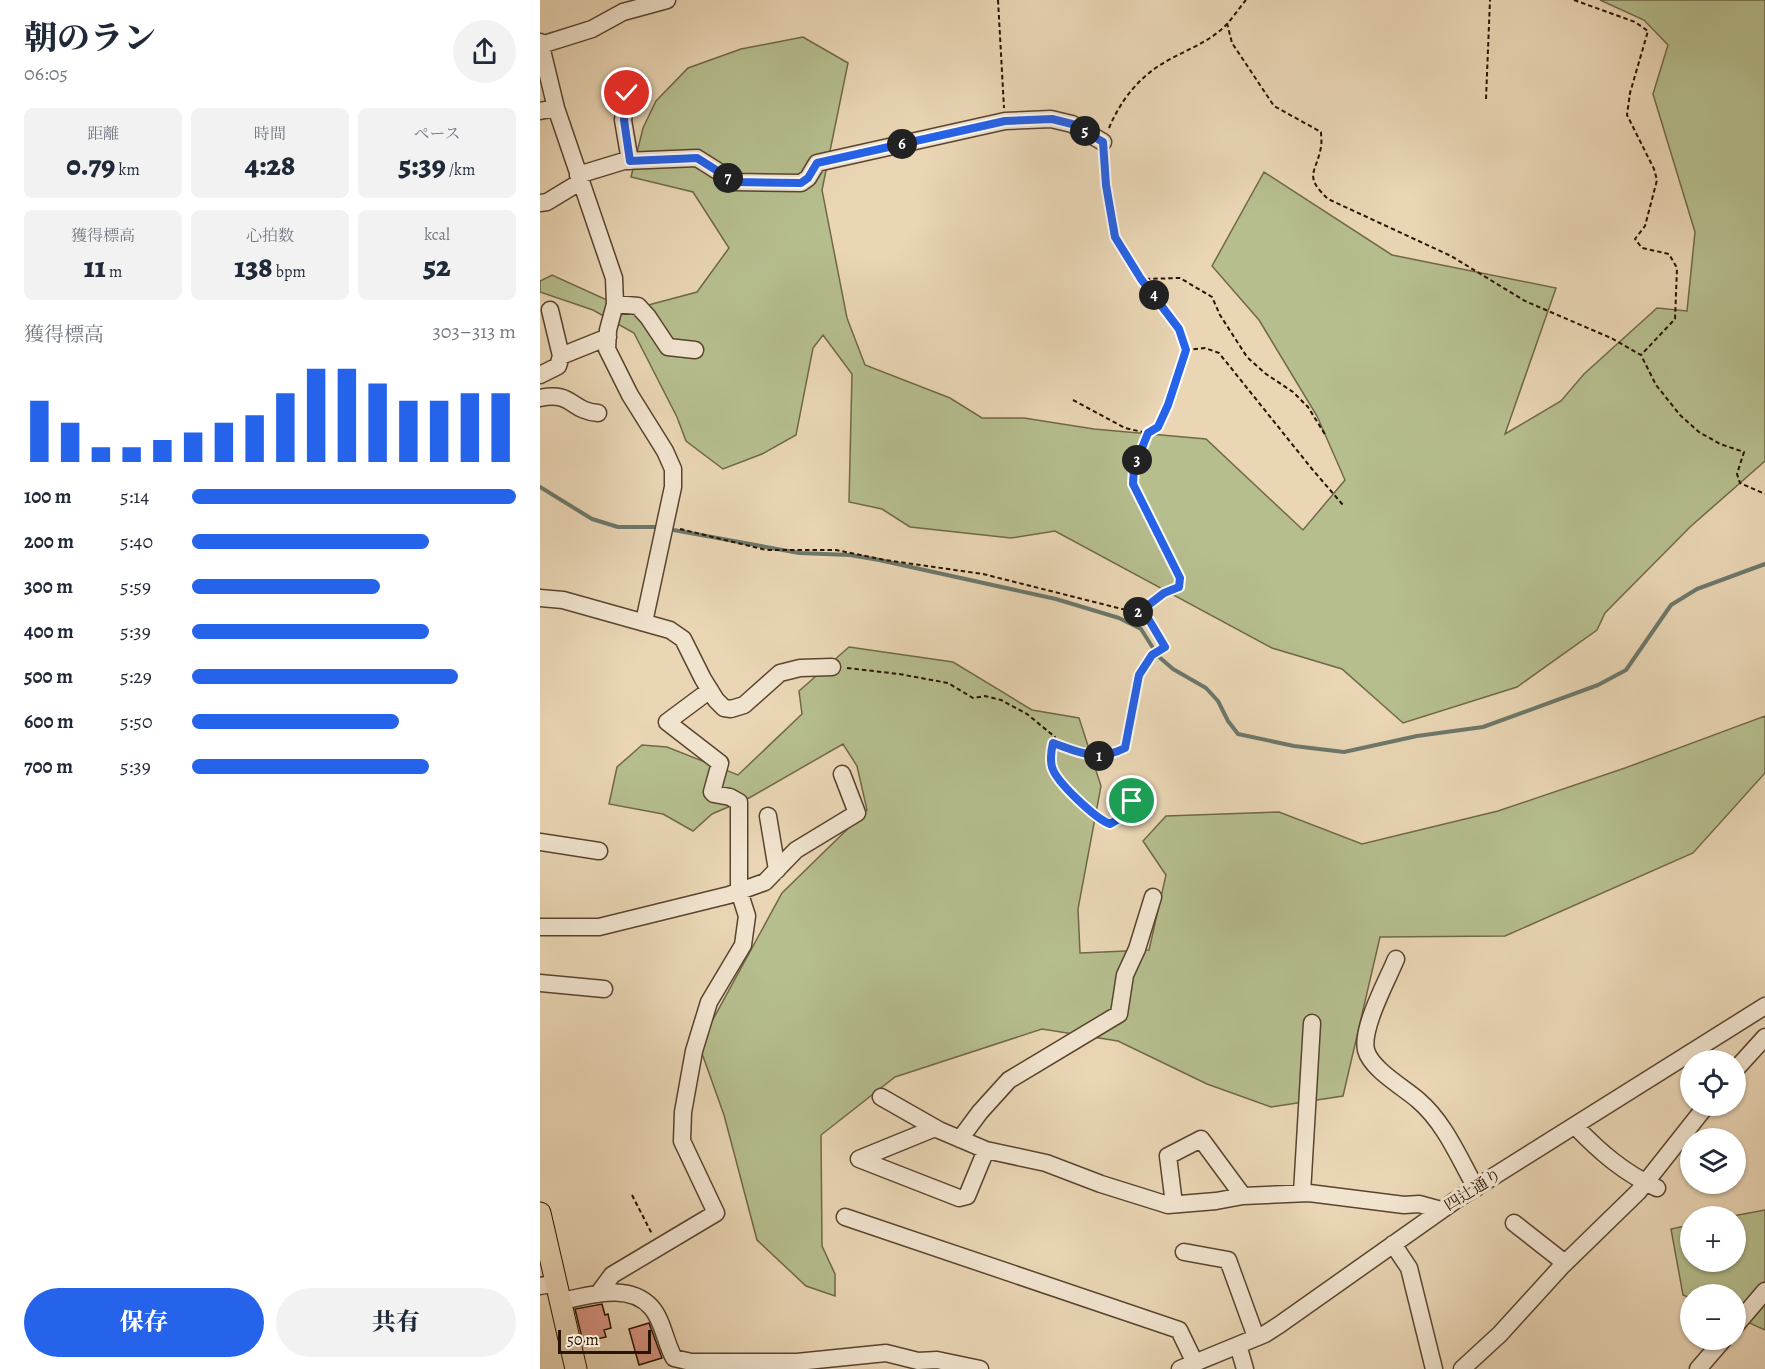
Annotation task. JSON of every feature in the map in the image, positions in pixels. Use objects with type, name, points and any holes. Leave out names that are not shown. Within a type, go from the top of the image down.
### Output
[{"type":"main road","points":[[540,1213],[553,1290],[576,1369]]},
{"type":"street","points":[[644,622],[674,487],[673,469],[665,451],[630,395],[607,349],[615,304],[615,278],[579,178],[548,110],[541,44],[592,29],[623,12],[647,3],[667,0]]},
{"type":"street","points":[[627,93],[624,120],[630,161]]},
{"type":"street","points":[[540,203],[547,202],[579,178],[630,161],[697,158],[735,182],[801,183],[808,178],[817,163],[1005,121],[1052,119],[1072,124],[1103,142]]},
{"type":"street","points":[[615,304],[638,306],[668,347],[695,350]]},
{"type":"street","points":[[540,375],[558,366],[561,356],[550,310]]},
{"type":"street","points":[[561,356],[608,337]]},
{"type":"street","points":[[540,398],[552,395],[564,397],[586,412],[598,413]]},
{"type":"street","points":[[540,598],[563,600],[670,630],[683,639],[710,690],[724,708],[731,709],[744,705],[780,673],[800,668],[832,667]]},
{"type":"street","points":[[598,1294],[612,1275],[716,1213],[682,1142],[683,1112],[694,1051],[709,1002],[743,945],[747,916],[739,891],[739,802],[712,792],[720,763],[667,722],[710,690]]},
{"type":"street","points":[[540,927],[599,927],[729,895],[765,882],[796,850],[857,813],[842,774]]},
{"type":"street","points":[[768,816],[777,870]]},
{"type":"street","points":[[540,842],[599,851]]},
{"type":"street","points":[[960,1138],[1009,1080],[1119,1014],[1125,975],[1137,949],[1153,897]]},
{"type":"street","points":[[1396,959],[1365,1032],[1366,1051],[1374,1066],[1417,1099],[1437,1119],[1476,1188]]},
{"type":"street","points":[[540,983],[604,989]]},
{"type":"street","name":"四辻通り","points":[[1187,1366],[1257,1337],[1289,1318],[1441,1210],[1765,1006]]},
{"type":"street","points":[[1302,1194],[1312,1023]]},
{"type":"street","points":[[1746,1059],[1765,1037]]},
{"type":"street","points":[[880,1097],[935,1128],[986,1150],[1046,1163],[1168,1205],[1243,1196],[1302,1194],[1404,1205],[1419,1204],[1441,1210]]},
{"type":"street","points":[[1462,1369],[1500,1334],[1565,1263],[1638,1192],[1651,1185],[1699,1116]]},
{"type":"street","points":[[1575,1126],[1606,1157],[1651,1185]]},
{"type":"street","points":[[935,1128],[859,1159],[959,1198],[967,1196],[986,1150]]},
{"type":"street","points":[[1174,1204],[1168,1156],[1201,1139],[1243,1196]]},
{"type":"street","points":[[845,1217],[1179,1330],[1187,1366]]},
{"type":"street","points":[[1514,1223],[1565,1263]]},
{"type":"street","points":[[1393,1244],[1409,1268],[1434,1369]]},
{"type":"street","points":[[1184,1252],[1228,1260],[1257,1337]]},
{"type":"street","points":[[553,1290],[634,1294],[651,1307],[662,1326],[667,1346],[674,1358],[691,1362],[722,1366],[772,1366],[886,1353],[920,1365],[937,1360],[980,1369]]},
{"type":"street","points":[[1746,1315],[1761,1300]]},
{"type":"street","points":[[1238,1345],[1245,1369]]},
{"type":"street","points":[[1698,1369],[1714,1350]]},
{"type":"path","points":[[998,0],[1005,121]]},
{"type":"path","points":[[1138,613],[1164,593],[1179,587],[1180,578],[1133,484],[1134,468],[1148,433],[1158,427],[1168,405],[1186,350],[1179,329],[1141,279],[1115,237],[1106,185],[1103,142],[1117,108],[1138,83],[1157,67],[1195,47],[1227,23],[1245,0]]},
{"type":"path","points":[[1486,99],[1490,0]]},
{"type":"path","points":[[1574,0],[1635,22],[1648,31],[1630,93],[1627,115],[1654,169],[1657,180],[1645,226],[1635,239],[1642,248],[1670,254],[1677,268],[1675,319],[1641,355]]},
{"type":"path","points":[[1227,23],[1232,43],[1274,106],[1321,132],[1321,147],[1314,167],[1313,181],[1328,199],[1451,256],[1526,301],[1611,338],[1641,355],[1656,385],[1680,415],[1699,432],[1720,444],[1744,452],[1737,474],[1740,483],[1765,494]]},
{"type":"path","points":[[1141,279],[1180,278],[1212,297],[1220,315],[1247,357],[1266,374],[1293,392],[1308,407],[1326,436]]},
{"type":"path","points":[[1186,350],[1205,348],[1219,353],[1343,505]]},
{"type":"path","points":[[1073,400],[1125,429],[1148,433]]},
{"type":"path","points":[[666,520],[670,527],[766,550],[836,550],[885,560],[983,574],[1138,613],[1149,620],[1165,647],[1152,655],[1139,675],[1125,748],[1111,755],[1095,756],[1053,743]]},
{"type":"path","points":[[832,667],[898,674],[948,683],[973,698],[985,696],[1001,700],[1027,714],[1055,737],[1051,759],[1055,775],[1092,814],[1110,824],[1117,820],[1132,801],[1140,797],[1155,796]]},
{"type":"path","points":[[632,1195],[659,1247]]},
{"type":"green space","points":[[1600,0],[1765,0],[1765,461],[1690,527],[1605,613],[1597,630],[1517,687],[1403,723],[1342,669],[1272,648],[1055,531],[1011,538],[910,527],[882,509],[849,502],[852,374],[823,335],[813,348],[796,435],[762,454],[723,469],[686,441],[677,417],[634,333],[593,310],[540,292],[540,281],[552,275],[620,306],[641,307],[697,292],[729,248],[693,192],[631,177],[643,128],[656,101],[688,68],[741,49],[803,37],[848,63],[822,190],[847,318],[865,365],[950,398],[982,418],[1024,418],[1094,429],[1206,439],[1303,530],[1345,480],[1317,416],[1259,320],[1212,266],[1264,172],[1392,255],[1556,288],[1505,434],[1561,401],[1584,374],[1657,308],[1687,311],[1695,232],[1653,94],[1668,45],[1644,20]]},
{"type":"green space","points":[[849,647],[953,662],[1032,710],[1079,718],[1101,786],[1078,909],[1080,953],[1149,950],[1166,875],[1143,841],[1166,816],[1279,812],[1362,844],[1498,811],[1625,768],[1765,716],[1765,773],[1693,853],[1505,936],[1380,937],[1343,1096],[1271,1107],[1207,1084],[1118,1041],[1042,1029],[895,1077],[821,1135],[822,1246],[835,1274],[835,1296],[806,1286],[757,1240],[724,1115],[699,1045],[782,893],[867,810],[857,766],[843,744],[749,798],[712,814],[693,831],[663,814],[609,804],[617,767],[642,745],[667,747],[738,775],[802,714],[799,691]]},
{"type":"green space","points":[[1765,1210],[1765,1330],[1746,1321],[1746,1284],[1681,1284],[1671,1229],[1680,1227],[1680,1272],[1746,1272],[1746,1214]]},
{"type":"building","points":[[602,1304],[605,1315],[608,1314],[611,1328],[604,1330],[606,1337],[583,1342],[575,1309]]},
{"type":"building","points":[[649,1323],[662,1358],[639,1365],[629,1329]]},
{"type":"waterway","points":[[540,487],[592,519],[618,527],[661,527]]},
{"type":"waterway","points":[[668,529],[799,553],[850,555],[879,560],[1056,599],[1119,618],[1141,629],[1158,656],[1173,669],[1206,688],[1218,701],[1228,721],[1238,734],[1294,746],[1344,752],[1417,736],[1483,727],[1598,685],[1626,670],[1671,605],[1697,589],[1765,564]]},
{"type":"route","points":[[627,93],[624,120],[630,161],[697,158],[735,182],[801,183],[808,178],[817,163],[1005,121],[1052,119],[1072,124],[1103,142],[1106,185],[1115,237],[1141,279],[1179,329],[1186,350],[1168,405],[1158,427],[1148,433],[1134,468],[1133,484],[1180,578],[1179,587],[1164,593],[1138,613],[1149,620],[1165,647],[1152,655],[1139,675],[1125,748],[1111,755],[1095,756],[1053,743],[1051,759],[1055,775],[1092,814],[1103,821],[1110,824],[1117,820],[1132,801]]}]
